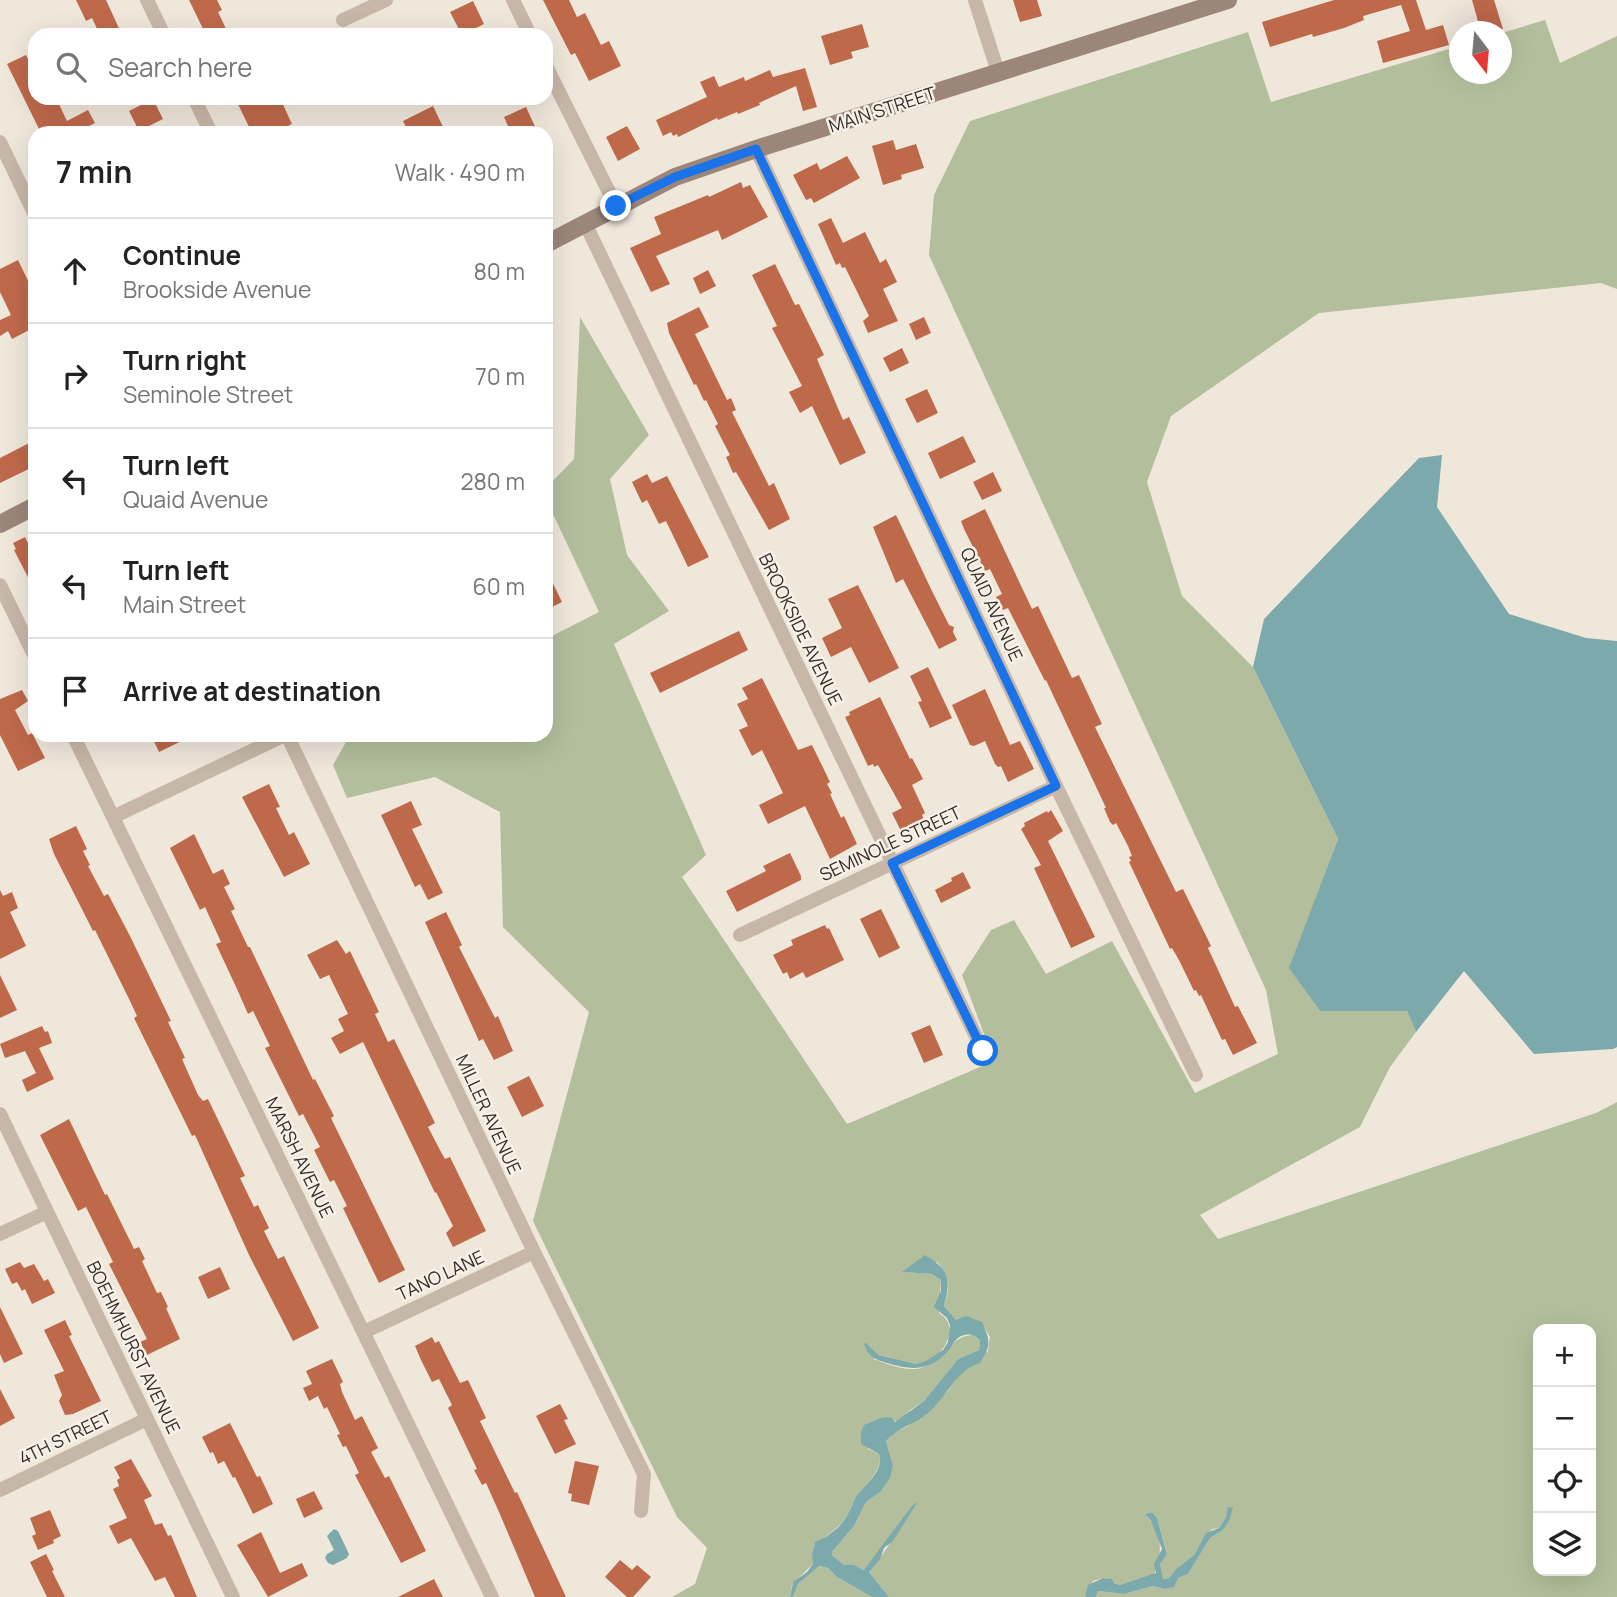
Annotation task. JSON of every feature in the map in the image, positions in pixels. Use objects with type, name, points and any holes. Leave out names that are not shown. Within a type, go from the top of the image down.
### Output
[{"type":"main road","name":"MAIN STREET","points":[[553,240],[675,177],[1228,0]]},
{"type":"main road","points":[[0,524],[28,510]]},
{"type":"street","points":[[147,0],[161,28]]},
{"type":"street","points":[[342,20],[386,0]]},
{"type":"street","points":[[513,0],[527,28]]},
{"type":"street","points":[[975,0],[998,72]]},
{"type":"street","points":[[553,80],[616,206]]},
{"type":"street","points":[[197,105],[208,126]]},
{"type":"street","points":[[0,142],[28,200]]},
{"type":"street","name":"QUAID AVENUE","points":[[756,149],[1056,786],[1196,1075]]},
{"type":"street","name":"BROOKSIDE AVENUE","points":[[585,223],[983,1051]]},
{"type":"street","points":[[0,585],[28,643]]},
{"type":"street","name":"MARSH AVENUE","points":[[76,742],[492,1597]]},
{"type":"street","points":[[113,817],[271,742]]},
{"type":"street","name":"MILLER AVENUE","points":[[289,742],[534,1252],[644,1474],[641,1511]]},
{"type":"street","name":"SEMINOLE STREET","points":[[740,935],[1056,786]]},
{"type":"street","name":"BOEHMHURST AVENUE","points":[[0,1114],[233,1597]]},
{"type":"street","points":[[0,1234],[47,1212]]},
{"type":"street","name":"TANO LANE","points":[[364,1332],[534,1252]]},
{"type":"street","name":"4TH STREET","points":[[0,1490],[147,1419]]},
{"type":"green space","points":[[1545,20],[1560,63],[1617,36],[1617,289],[1601,283],[1319,313],[1171,416],[1147,482],[1182,596],[1253,667],[1338,839],[1290,968],[1320,1011],[1407,1011],[1416,1032],[1390,1067],[1360,1127],[1200,1215],[1218,1239],[1596,1113],[1617,1102],[1617,1597],[1096,1597],[1098,1591],[1124,1594],[1153,1586],[1164,1589],[1188,1574],[1210,1538],[1223,1530],[1228,1523],[1229,1507],[1219,1528],[1212,1529],[1195,1554],[1169,1578],[1162,1579],[1160,1564],[1167,1553],[1157,1518],[1152,1512],[1145,1514],[1160,1543],[1154,1575],[1120,1585],[1111,1579],[1093,1581],[1085,1597],[889,1597],[869,1572],[897,1533],[911,1507],[864,1570],[854,1565],[844,1565],[832,1552],[854,1526],[866,1502],[880,1492],[893,1465],[886,1441],[946,1393],[962,1372],[988,1351],[990,1337],[985,1329],[956,1320],[944,1306],[948,1282],[937,1262],[903,1272],[932,1274],[941,1280],[939,1313],[946,1319],[949,1327],[946,1344],[933,1358],[916,1364],[878,1355],[873,1359],[902,1368],[922,1368],[937,1359],[956,1340],[973,1335],[980,1341],[979,1350],[958,1359],[924,1401],[899,1421],[878,1420],[868,1423],[868,1449],[879,1454],[879,1466],[855,1498],[844,1520],[814,1545],[813,1564],[792,1584],[790,1597],[672,1597],[695,1584],[707,1548],[677,1517],[533,1221],[589,1012],[503,927],[500,812],[435,777],[347,798],[333,765],[346,742],[553,742],[553,635],[599,612],[553,514],[553,481],[574,459],[580,317],[649,435],[610,479],[627,555],[669,611],[614,644],[706,855],[682,877],[847,1124],[994,1061],[962,975],[991,930],[1014,920],[1046,974],[1112,941],[1195,1093],[1278,1054],[1266,990],[929,255],[934,195],[970,121],[1248,32],[1271,102],[1449,49],[1449,84],[1512,84],[1512,30]]},
{"type":"green space","points":[[819,1566],[828,1568],[837,1577],[872,1597],[793,1597],[798,1584]]},
{"type":"water","points":[[1442,455],[1437,507],[1509,614],[1586,638],[1617,641],[1617,1047],[1613,1049],[1534,1054],[1464,971],[1416,1032],[1407,1011],[1320,1011],[1289,968],[1338,839],[1253,667],[1264,619],[1419,458]]},
{"type":"water","points":[[925,1255],[940,1266],[946,1276],[948,1289],[944,1306],[956,1320],[966,1316],[982,1322],[988,1338],[987,1351],[980,1363],[964,1372],[928,1413],[886,1441],[893,1465],[890,1478],[880,1492],[866,1502],[854,1526],[832,1552],[844,1565],[854,1565],[864,1570],[918,1501],[893,1541],[884,1548],[880,1559],[869,1572],[889,1597],[872,1597],[837,1577],[828,1568],[819,1566],[798,1584],[793,1597],[790,1597],[793,1582],[813,1564],[815,1542],[839,1526],[879,1467],[879,1454],[861,1444],[864,1425],[885,1417],[892,1418],[895,1422],[924,1401],[958,1359],[979,1350],[978,1339],[964,1335],[956,1339],[940,1359],[919,1368],[879,1360],[868,1352],[864,1344],[866,1343],[878,1355],[916,1364],[943,1350],[948,1342],[950,1325],[947,1318],[934,1307],[941,1291],[941,1280],[932,1274],[902,1272]]},
{"type":"water","points":[[1228,1507],[1233,1508],[1228,1523],[1223,1530],[1210,1538],[1188,1574],[1178,1578],[1174,1587],[1164,1589],[1153,1586],[1124,1594],[1098,1591],[1096,1597],[1085,1597],[1088,1585],[1103,1578],[1112,1579],[1120,1585],[1156,1573],[1154,1564],[1162,1549],[1151,1521],[1145,1514],[1152,1512],[1157,1518],[1167,1554],[1160,1564],[1163,1579],[1169,1578],[1195,1554],[1206,1533],[1219,1528],[1226,1517]]},
{"type":"water","points":[[334,1529],[338,1531],[349,1554],[347,1558],[333,1565],[325,1558],[334,1550],[327,1536]]},
{"type":"building","points":[[76,0],[106,0],[119,28],[97,28],[92,18],[86,21]]},
{"type":"building","points":[[189,0],[217,0],[222,10],[218,12],[226,28],[203,28]]},
{"type":"building","points":[[543,0],[569,0],[577,17],[585,13],[601,45],[609,41],[621,66],[589,81],[575,53],[571,55]]},
{"type":"building","points":[[1013,0],[1037,0],[1042,16],[1020,22]]},
{"type":"building","points":[[1334,0],[1416,0],[1426,30],[1443,25],[1449,45],[1383,63],[1377,41],[1410,31],[1401,5],[1363,16],[1364,20],[1344,28],[1313,37],[1312,34],[1270,47],[1262,22]]},
{"type":"building","points":[[1472,0],[1494,0],[1501,21],[1478,21]]},
{"type":"building","points":[[473,1],[484,24],[476,28],[458,28],[450,12]]},
{"type":"building","points":[[862,24],[869,47],[851,52],[853,58],[830,65],[821,36]]},
{"type":"building","points":[[26,55],[28,105],[59,105],[67,121],[88,110],[95,123],[89,126],[38,126],[7,64]]},
{"type":"building","points":[[805,68],[817,107],[803,111],[796,86],[759,103],[760,105],[738,114],[737,112],[718,120],[717,118],[678,137],[671,132],[663,136],[656,120],[707,97],[700,82],[714,76],[719,87],[744,77],[745,81],[770,70],[773,77]]},
{"type":"building","points":[[141,105],[156,105],[163,119],[149,126],[136,126],[129,111]]},
{"type":"building","points":[[238,105],[283,105],[292,124],[288,126],[249,126]]},
{"type":"building","points":[[433,106],[443,126],[406,126],[403,121]]},
{"type":"building","points":[[526,107],[535,126],[508,126],[504,117]]},
{"type":"building","points":[[627,126],[640,149],[618,161],[606,137]]},
{"type":"building","points":[[893,140],[896,150],[916,144],[924,168],[901,175],[902,179],[883,185],[872,146]]},
{"type":"building","points":[[847,156],[860,178],[814,203],[811,198],[806,200],[793,175],[817,163],[820,170]]},
{"type":"building","points":[[741,182],[743,188],[750,185],[768,217],[722,240],[718,230],[656,256],[670,284],[651,292],[630,248],[661,234],[654,217]]},
{"type":"building","points":[[831,218],[843,243],[865,232],[880,263],[886,259],[897,282],[883,289],[898,321],[868,333],[863,321],[869,316],[845,267],[842,268],[840,263],[836,265],[818,224]]},
{"type":"building","points":[[18,260],[28,281],[28,331],[12,339],[8,331],[0,336],[0,320],[11,315],[0,292],[0,269]]},
{"type":"building","points":[[775,264],[795,305],[799,304],[824,355],[817,359],[843,420],[849,417],[866,453],[840,465],[812,406],[800,413],[789,392],[802,386],[772,328],[777,326],[752,275]]},
{"type":"building","points":[[708,270],[716,286],[700,294],[693,278]]},
{"type":"building","points":[[699,307],[709,327],[695,334],[727,400],[731,398],[736,410],[732,412],[769,486],[774,483],[790,519],[769,530],[736,472],[733,473],[726,457],[730,455],[715,426],[718,424],[706,400],[704,401],[696,384],[694,385],[669,333],[667,323]]},
{"type":"building","points":[[924,317],[931,333],[916,340],[909,324]]},
{"type":"building","points":[[902,348],[909,363],[890,372],[883,358]]},
{"type":"building","points":[[927,389],[938,413],[917,423],[905,399]]},
{"type":"building","points":[[963,436],[976,462],[940,479],[928,453]]},
{"type":"building","points":[[28,444],[28,469],[0,483],[0,458]]},
{"type":"building","points":[[993,472],[1002,491],[982,500],[973,482]]},
{"type":"building","points":[[647,474],[652,483],[667,476],[709,557],[688,567],[666,521],[659,524],[647,500],[642,503],[632,482]]},
{"type":"building","points":[[985,509],[1032,609],[1038,606],[1072,678],[1079,675],[1102,724],[1095,727],[1176,892],[1183,889],[1211,946],[1208,948],[1235,1007],[1238,1006],[1257,1043],[1233,1055],[1225,1039],[1222,1040],[1201,995],[1194,991],[1179,960],[1172,948],[1170,949],[1129,862],[1129,857],[1132,856],[1128,846],[1116,823],[1113,825],[1110,822],[1106,808],[1046,680],[1008,608],[1003,610],[996,597],[1002,594],[990,569],[985,571],[964,529],[961,521]]},
{"type":"building","points":[[896,515],[949,625],[954,627],[957,640],[939,649],[903,579],[896,583],[873,527]]},
{"type":"building","points":[[25,537],[28,543],[28,577],[14,550],[16,549],[13,543]]},
{"type":"building","points":[[553,583],[562,602],[553,606]]},
{"type":"building","points":[[858,585],[899,668],[869,683],[851,647],[831,657],[822,638],[842,628],[828,599]]},
{"type":"building","points":[[739,631],[748,650],[660,693],[650,673]]},
{"type":"building","points":[[928,667],[952,718],[930,728],[918,702],[922,701],[910,676]]},
{"type":"building","points":[[762,678],[798,750],[812,745],[830,782],[827,784],[832,793],[830,794],[857,844],[830,859],[805,806],[768,824],[759,805],[783,793],[762,750],[752,756],[739,730],[748,726],[737,704],[748,699],[742,688]]},
{"type":"building","points":[[985,689],[1010,745],[1020,741],[1034,769],[1008,782],[1001,766],[995,764],[985,741],[970,745],[952,705]]},
{"type":"building","points":[[22,690],[28,701],[15,710],[28,735],[28,742],[37,742],[45,758],[18,771],[0,735],[0,699]]},
{"type":"building","points":[[880,697],[910,759],[912,758],[923,779],[912,785],[925,813],[922,815],[924,820],[901,831],[892,813],[902,808],[878,765],[868,766],[845,717],[850,715],[849,712]]},
{"type":"building","points":[[154,742],[180,742],[159,752]]},
{"type":"building","points":[[269,784],[280,807],[276,808],[289,835],[294,832],[310,864],[284,877],[242,797]]},
{"type":"building","points":[[411,801],[422,825],[412,829],[443,893],[428,900],[420,884],[415,887],[381,815]]},
{"type":"building","points":[[1051,810],[1063,831],[1048,841],[1095,937],[1071,948],[1034,868],[1041,865],[1021,829],[1025,826],[1024,823]]},
{"type":"building","points":[[76,826],[87,849],[83,851],[90,865],[88,866],[104,896],[108,894],[171,1021],[168,1022],[198,1095],[203,1101],[208,1099],[245,1176],[240,1178],[254,1207],[258,1205],[269,1228],[264,1231],[278,1259],[284,1256],[319,1328],[293,1341],[249,1255],[195,1135],[192,1136],[134,1018],[137,1016],[130,1001],[54,854],[49,839]]},
{"type":"building","points":[[194,834],[213,874],[223,869],[230,884],[224,887],[235,909],[231,911],[313,1080],[315,1079],[334,1116],[331,1118],[405,1270],[379,1283],[343,1208],[347,1206],[334,1180],[330,1182],[314,1150],[320,1147],[303,1114],[299,1116],[265,1048],[270,1046],[253,1011],[248,1014],[216,944],[221,942],[205,907],[200,910],[170,848]]},
{"type":"building","points":[[790,853],[801,880],[737,912],[726,891],[766,871],[763,866]]},
{"type":"building","points":[[963,872],[971,888],[941,903],[935,890]]},
{"type":"building","points":[[0,890],[3,896],[12,892],[18,908],[10,912],[26,946],[0,959]]},
{"type":"building","points":[[881,909],[900,948],[879,958],[860,919]]},
{"type":"building","points":[[446,912],[462,945],[459,947],[495,1018],[498,1016],[513,1051],[494,1060],[483,1039],[479,1041],[425,922]]},
{"type":"building","points":[[825,925],[844,960],[806,978],[803,972],[790,979],[787,972],[783,974],[773,955],[793,945],[791,940]]},
{"type":"building","points":[[337,940],[346,954],[350,951],[379,1012],[375,1014],[388,1042],[394,1039],[435,1123],[428,1127],[445,1159],[450,1157],[486,1231],[453,1247],[446,1233],[453,1226],[363,1042],[340,1054],[331,1038],[344,1031],[338,1019],[348,1014],[329,975],[320,979],[307,955]]},
{"type":"building","points":[[0,975],[17,1010],[0,1018]]},
{"type":"building","points":[[930,1025],[943,1055],[924,1063],[911,1033]]},
{"type":"building","points":[[42,1026],[45,1032],[48,1031],[52,1043],[39,1048],[54,1079],[27,1092],[22,1080],[36,1073],[25,1051],[5,1058],[0,1044]]},
{"type":"building","points":[[529,1076],[544,1106],[522,1117],[507,1087]]},
{"type":"building","points":[[69,1119],[134,1249],[139,1247],[145,1259],[142,1261],[157,1293],[161,1292],[180,1339],[147,1355],[140,1342],[147,1339],[109,1264],[113,1262],[86,1207],[78,1211],[40,1135]]},
{"type":"building","points":[[20,1262],[24,1268],[34,1264],[44,1281],[48,1279],[55,1293],[32,1304],[25,1289],[22,1291],[17,1282],[12,1284],[5,1269]]},
{"type":"building","points":[[220,1267],[230,1289],[208,1299],[198,1277]]},
{"type":"building","points":[[0,1307],[23,1354],[4,1363],[0,1354]]},
{"type":"building","points":[[65,1320],[72,1335],[69,1336],[101,1401],[65,1415],[59,1401],[62,1395],[54,1375],[64,1371],[44,1330]]},
{"type":"building","points":[[432,1337],[435,1343],[439,1341],[460,1383],[468,1380],[486,1418],[480,1421],[566,1597],[535,1597],[486,1483],[482,1485],[474,1470],[477,1469],[448,1408],[452,1405],[439,1379],[432,1382],[415,1346]]},
{"type":"building","points":[[332,1359],[343,1382],[340,1384],[342,1392],[355,1420],[362,1416],[378,1448],[371,1452],[385,1478],[389,1476],[426,1551],[401,1563],[355,1475],[359,1473],[346,1446],[343,1447],[337,1435],[340,1434],[327,1407],[324,1409],[318,1396],[309,1401],[303,1388],[312,1384],[306,1371]]},
{"type":"building","points":[[0,1389],[15,1418],[0,1426]]},
{"type":"building","points":[[560,1404],[568,1419],[564,1420],[576,1444],[555,1454],[536,1416]]},
{"type":"building","points":[[230,1423],[273,1504],[253,1514],[235,1477],[233,1478],[224,1461],[218,1464],[202,1437]]},
{"type":"building","points":[[131,1459],[152,1496],[144,1500],[155,1525],[162,1523],[168,1536],[171,1535],[197,1597],[175,1597],[165,1577],[155,1581],[131,1538],[118,1544],[109,1526],[127,1518],[113,1489],[119,1486],[117,1480],[120,1478],[114,1467]]},
{"type":"building","points":[[575,1461],[599,1466],[589,1505],[571,1501],[572,1494],[568,1493]]},
{"type":"building","points":[[314,1491],[323,1509],[304,1518],[296,1499]]},
{"type":"building","points":[[50,1510],[61,1536],[53,1540],[54,1543],[38,1550],[32,1536],[36,1534],[30,1518]]},
{"type":"building","points":[[261,1532],[280,1573],[302,1563],[308,1576],[268,1597],[237,1545]]},
{"type":"building","points":[[46,1554],[65,1597],[47,1597],[30,1562]]},
{"type":"building","points":[[620,1560],[632,1570],[637,1565],[651,1577],[633,1597],[627,1597],[605,1577]]},
{"type":"building","points":[[434,1579],[443,1597],[398,1597]]},
{"type":"route","points":[[616,206],[675,177],[756,149],[1056,786],[892,863],[983,1051]]}]
